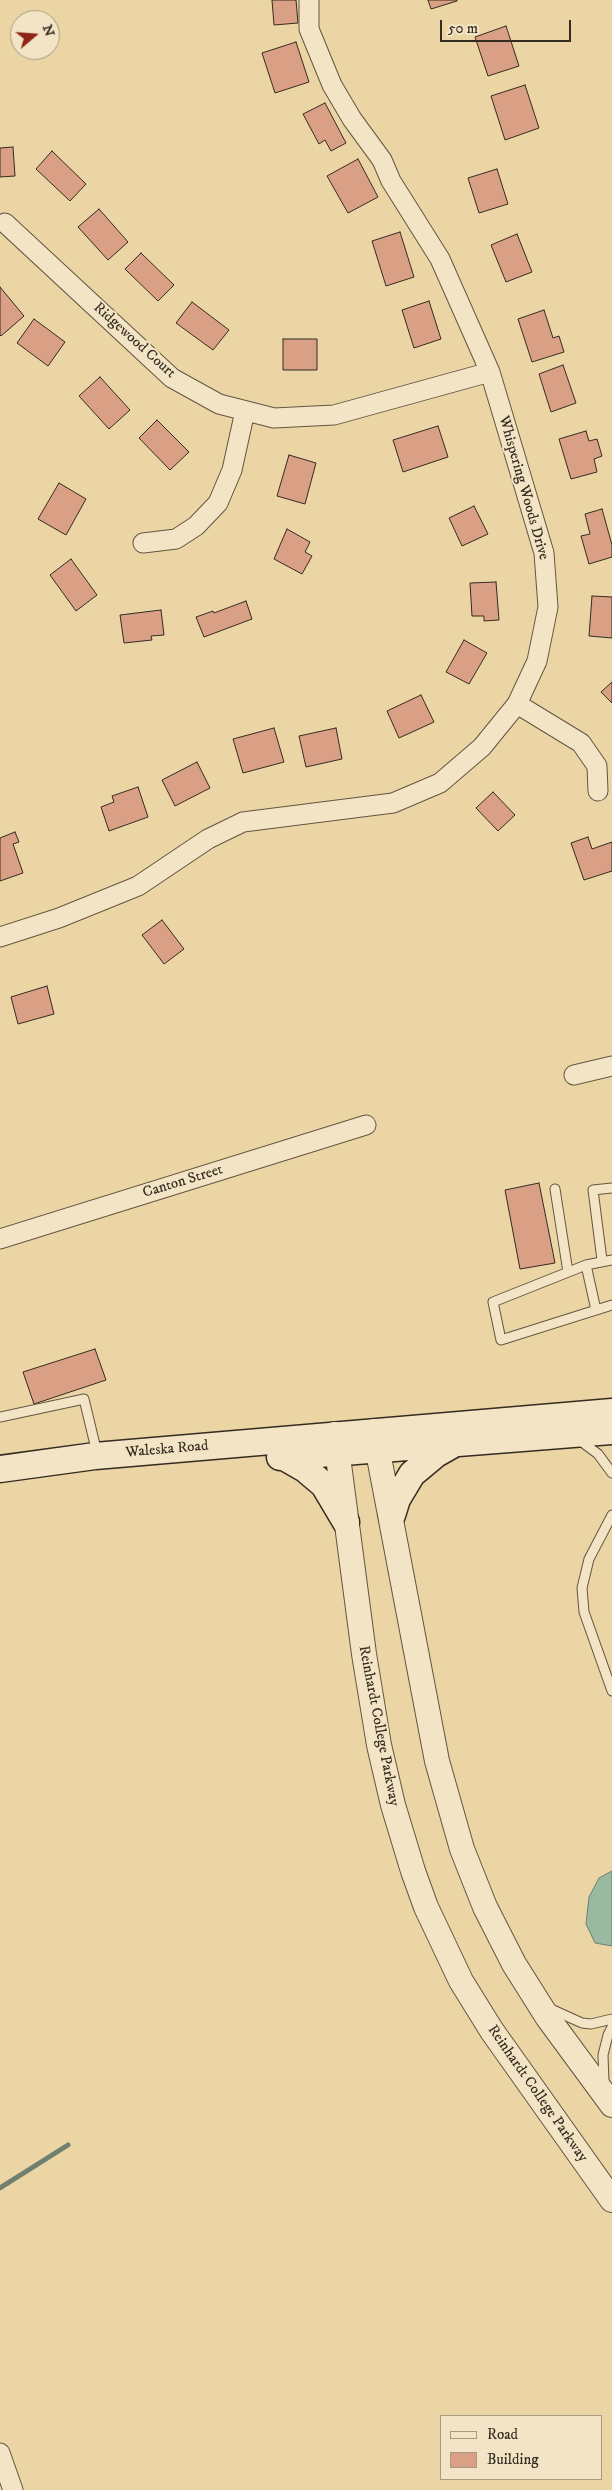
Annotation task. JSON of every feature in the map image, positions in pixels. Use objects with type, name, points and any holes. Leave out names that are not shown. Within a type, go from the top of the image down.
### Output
[{"type":"main road","points":[[336,1443],[612,1412]]},
{"type":"main road","points":[[376,1440],[455,1443],[612,1431]]},
{"type":"main road","name":"Waleska Road","points":[[0,1469],[45,1461],[98,1456],[336,1443]]},
{"type":"main road","name":"Waleska Road","points":[[0,1477],[284,1457],[336,1443]]},
{"type":"main road","points":[[392,1515],[397,1499],[412,1474],[436,1454],[455,1443]]},
{"type":"main road","points":[[284,1457],[305,1469],[324,1485],[346,1522]]},
{"type":"street","name":"Whispering Woods Drive","points":[[0,937],[60,918],[138,886],[208,839],[243,822],[393,803],[440,783],[482,748],[517,704],[537,661],[548,607],[544,553],[490,372],[440,259],[391,181],[382,160],[352,119],[332,84],[309,28],[309,0]]},
{"type":"street","name":"Ridgewood Court","points":[[5,222],[172,378],[218,404],[274,418],[334,415],[490,372]]},
{"type":"street","points":[[143,543],[176,539],[196,526],[218,503],[232,470],[245,411]]},
{"type":"street","points":[[517,704],[581,743],[597,766],[598,791]]},
{"type":"street","points":[[574,1075],[612,1066]]},
{"type":"street","name":"Canton Street","points":[[0,1239],[366,1125]]},
{"type":"street","points":[[376,1440],[392,1515],[437,1761],[452,1818],[485,1907],[514,1964],[534,1998],[609,2101]]},
{"type":"street","name":"Reinhardt College Parkway","points":[[336,1443],[364,1654],[385,1776],[402,1837],[426,1907],[461,1981],[492,2031],[612,2200]]},
{"type":"street","points":[[0,2453],[13,2490]]},
{"type":"lane","points":[[602,1260],[593,1190],[612,1188]]},
{"type":"lane","points":[[555,1189],[568,1272]]},
{"type":"lane","points":[[612,1260],[602,1260],[586,1265],[494,1302],[501,1340],[612,1305]]},
{"type":"lane","points":[[586,1265],[596,1310]]},
{"type":"lane","points":[[0,1418],[84,1399],[98,1456]]},
{"type":"lane","points":[[569,1434],[598,1454],[612,1473]]},
{"type":"lane","points":[[612,1515],[589,1559],[582,1588],[582,1600],[588,1624],[612,1691]]},
{"type":"lane","points":[[534,1998],[560,2014],[582,2023],[591,2024],[612,2019]]},
{"type":"lane","points":[[609,2101],[603,2077],[603,2055],[612,2027]]},
{"type":"shaded area","points":[[612,1871],[612,1946],[595,1943],[586,1924],[589,1897],[599,1878]]},
{"type":"building","points":[[272,0],[296,0],[298,23],[274,25]]},
{"type":"building","points":[[428,0],[457,0],[457,1],[431,9]]},
{"type":"building","points":[[506,26],[519,66],[488,76],[475,37]]},
{"type":"building","points":[[296,42],[309,82],[275,93],[262,53]]},
{"type":"building","points":[[525,85],[539,128],[505,140],[491,96]]},
{"type":"building","points":[[325,103],[346,143],[331,151],[325,140],[319,144],[303,114]]},
{"type":"building","points":[[13,147],[15,176],[0,177],[0,148]]},
{"type":"building","points":[[52,151],[86,184],[70,201],[36,169]]},
{"type":"building","points":[[358,159],[378,197],[348,213],[327,176]]},
{"type":"building","points":[[497,169],[508,204],[479,213],[468,178]]},
{"type":"building","points":[[99,209],[128,242],[108,260],[78,227]]},
{"type":"building","points":[[400,232],[414,277],[386,286],[372,241]]},
{"type":"building","points":[[517,234],[532,272],[506,282],[491,245]]},
{"type":"building","points":[[141,253],[174,285],[158,301],[125,269]]},
{"type":"building","points":[[0,287],[24,316],[1,336],[0,335]]},
{"type":"building","points":[[429,301],[441,339],[414,348],[402,310]]},
{"type":"building","points":[[192,302],[229,330],[213,350],[176,323]]},
{"type":"building","points":[[544,310],[553,338],[559,336],[564,352],[532,362],[518,319]]},
{"type":"building","points":[[34,319],[65,342],[48,366],[17,343]]},
{"type":"building","points":[[283,339],[317,339],[317,370],[283,370]]},
{"type":"building","points":[[563,365],[576,403],[551,412],[539,374]]},
{"type":"building","points":[[100,377],[130,410],[109,429],[79,396]]},
{"type":"building","points":[[157,420],[189,452],[170,470],[139,438]]},
{"type":"building","points":[[438,426],[448,457],[403,472],[393,440]]},
{"type":"building","points":[[586,431],[589,441],[597,439],[602,456],[594,459],[597,472],[571,479],[559,439]]},
{"type":"building","points":[[289,455],[316,463],[305,504],[277,496]]},
{"type":"building","points":[[59,483],[86,499],[66,535],[38,519]]},
{"type":"building","points":[[474,506],[488,534],[462,546],[449,518]]},
{"type":"building","points":[[602,509],[612,545],[612,557],[589,564],[581,536],[590,534],[585,514]]},
{"type":"building","points":[[287,529],[310,542],[305,552],[312,556],[302,574],[274,559]]},
{"type":"building","points":[[71,559],[97,595],[76,611],[50,575]]},
{"type":"building","points":[[496,582],[499,620],[484,621],[484,616],[472,616],[470,583]]},
{"type":"building","points":[[592,596],[612,597],[612,638],[589,636]]},
{"type":"building","points":[[246,601],[252,619],[204,637],[196,617],[213,611],[214,613]]},
{"type":"building","points":[[161,610],[164,635],[151,636],[152,640],[124,643],[120,615]]},
{"type":"building","points":[[464,640],[487,653],[469,684],[446,672]]},
{"type":"building","points":[[612,682],[612,703],[601,692]]},
{"type":"building","points":[[421,695],[434,722],[399,738],[387,711]]},
{"type":"building","points":[[274,728],[284,762],[243,773],[233,739]]},
{"type":"building","points":[[336,728],[342,759],[306,767],[299,736]]},
{"type":"building","points":[[197,762],[210,788],[175,806],[162,780]]},
{"type":"building","points":[[138,787],[148,817],[109,831],[101,807],[114,802],[112,796]]},
{"type":"building","points":[[493,792],[515,815],[498,831],[476,808]]},
{"type":"building","points":[[15,832],[19,842],[13,844],[23,873],[0,881],[0,838]]},
{"type":"building","points":[[588,837],[592,849],[612,842],[612,871],[584,880],[571,843]]},
{"type":"building","points":[[162,920],[184,949],[164,964],[142,935]]},
{"type":"building","points":[[47,986],[54,1014],[18,1024],[11,997]]},
{"type":"building","points":[[539,1183],[555,1263],[520,1269],[505,1190]]},
{"type":"building","points":[[95,1349],[106,1380],[34,1404],[23,1372]]},
{"type":"waterway","points":[[0,2188],[68,2145]]}]
